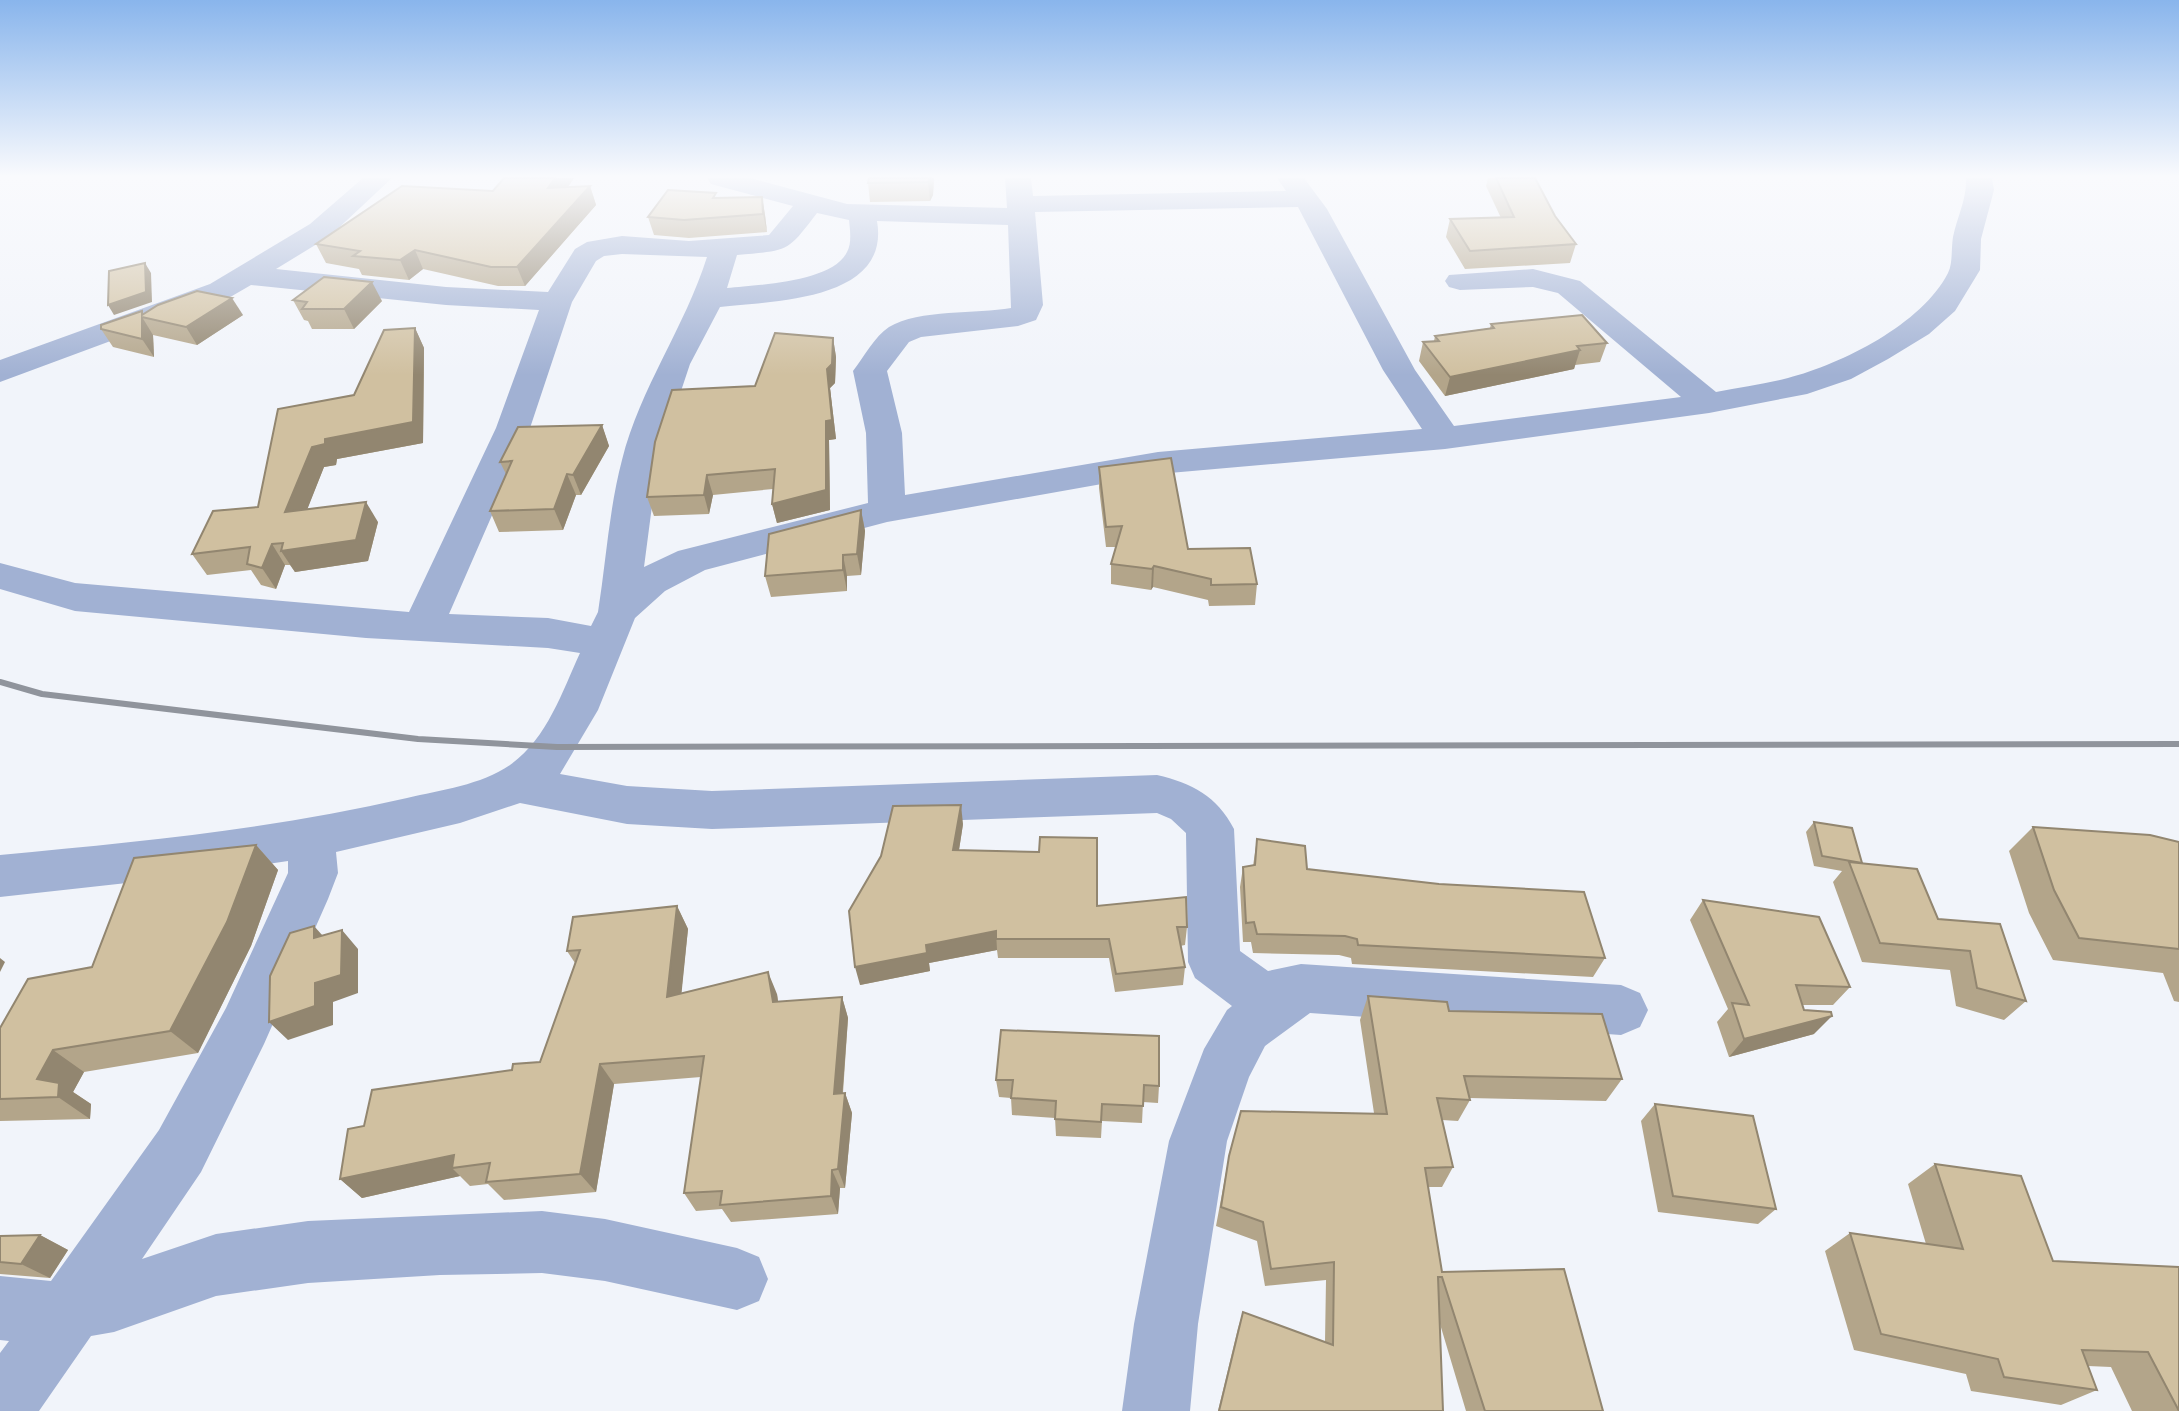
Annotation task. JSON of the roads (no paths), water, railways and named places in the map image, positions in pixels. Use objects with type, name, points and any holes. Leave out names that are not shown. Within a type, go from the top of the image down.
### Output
[{"type":"street","points":[[0,372],[221,290],[297,244]]},
{"type":"street","points":[[423,626],[513,428],[557,302],[585,255],[597,248],[622,245],[689,250],[767,244]]},
{"type":"street","points":[[709,299],[791,288],[839,277],[852,268],[861,255],[863,244]]},
{"type":"street","points":[[887,510],[884,433],[870,371],[898,335],[915,328],[1018,317],[1025,313],[1028,305],[1023,244]]},
{"type":"street","points":[[1329,244],[1399,370],[1445,438]]},
{"type":"street","points":[[0,876],[138,863],[377,825],[490,796],[535,771],[557,747],[612,628],[646,585],[692,560],[887,510],[1158,463],[1445,438],[1709,403],[1795,387],[1839,372],[1918,327],[1944,304],[1965,270],[1967,244]]},
{"type":"street","points":[[612,628],[640,460],[674,364],[709,299],[724,249]]},
{"type":"street","points":[[246,275],[446,296],[557,302]]},
{"type":"street","points":[[1460,281],[1533,278],[1569,287],[1709,403]]},
{"type":"street","points":[[0,576],[75,597],[423,626],[548,633],[612,628]]},
{"type":"street","points":[[516,784],[627,805],[712,810],[1157,794],[1181,799],[1201,815],[1210,829],[1214,962],[1261,997],[1301,988],[1621,1010]]},
{"type":"street","points":[[0,1410],[180,1151],[245,1026],[313,873],[311,835]]},
{"type":"street","points":[[1156,1411],[1166,1324],[1198,1141],[1224,1068],[1246,1028],[1301,988]]},
{"type":"street","points":[[0,1308],[70,1312],[216,1265],[308,1252],[440,1244],[558,1244],[605,1250],[737,1279]]},
{"type":"railway","points":[[0,682],[42,694],[418,739],[557,747],[2179,744]]}]
